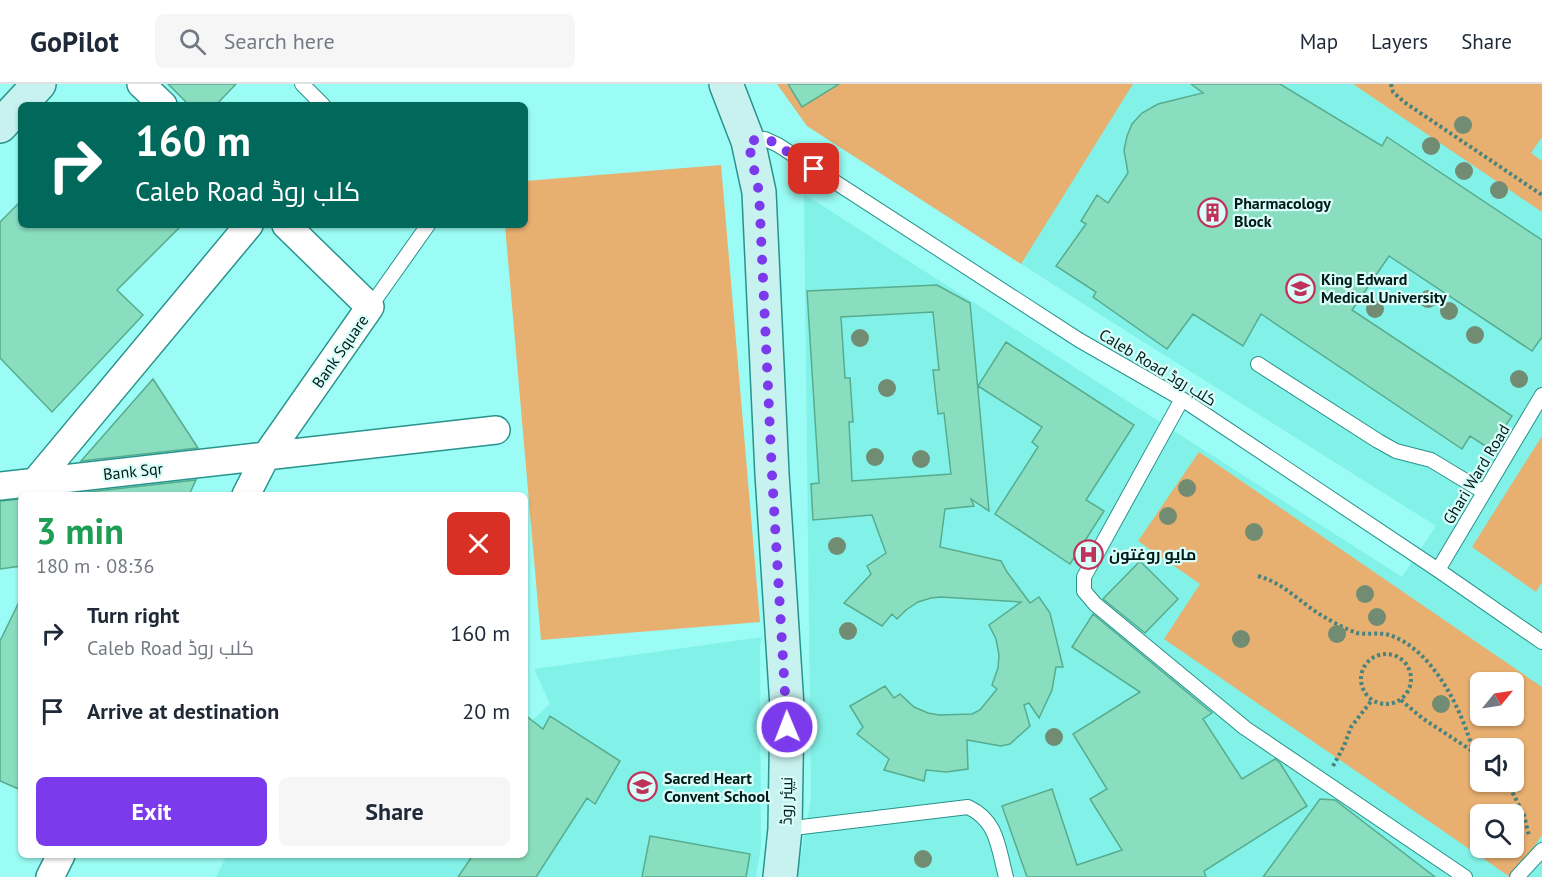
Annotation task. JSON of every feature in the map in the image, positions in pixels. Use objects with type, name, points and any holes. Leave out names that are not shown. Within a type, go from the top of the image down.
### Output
[{"type":"street","points":[[22,102],[39,84]]},
{"type":"street","points":[[141,84],[160,102]]},
{"type":"street","name":"نیپئر روڈ","points":[[726,84],[748,141],[759,192],[772,474],[787,707],[785,829],[780,877]]},
{"type":"street","points":[[0,126],[18,107]]},
{"type":"street","points":[[35,482],[247,228]]},
{"type":"street","name":"Bank Square","points":[[248,492],[266,456],[370,307],[288,228]]},
{"type":"street","name":"Bank Sqr","points":[[0,486],[496,430]]},
{"type":"street","points":[[50,877],[60,858]]},
{"type":"lane","points":[[302,84],[320,102]]},
{"type":"lane","name":"Caleb Road کلب روڈ","points":[[748,141],[765,139],[778,145],[1079,340],[1182,399],[1542,642]]},
{"type":"lane","points":[[370,307],[426,228]]},
{"type":"lane","points":[[1258,364],[1378,441],[1396,451],[1431,460],[1484,492]]},
{"type":"lane","name":"Ghari Ward Road","points":[[1438,570],[1542,395]]},
{"type":"lane","points":[[1182,399],[1084,577],[1084,591],[1095,604],[1245,728],[1465,877]]},
{"type":"lane","points":[[785,829],[968,807],[980,813],[988,821],[1006,877]]},
{"type":"lane","points":[[1517,877],[1538,854]]},
{"type":"path","points":[[1391,84],[1393,92],[1404,102],[1542,195]]},
{"type":"path","points":[[1258,576],[1272,580],[1327,619],[1358,633],[1389,635],[1415,649],[1449,691],[1467,727],[1470,739]]},
{"type":"path","points":[[1390,654],[1406,664],[1411,673],[1411,683],[1408,692],[1401,700],[1393,704],[1383,704],[1366,695],[1362,686],[1362,676],[1371,660],[1380,655],[1390,654]]},
{"type":"path","points":[[1323,781],[1344,746],[1351,727],[1372,700]]},
{"type":"path","points":[[1401,700],[1422,718],[1470,749]]},
{"type":"path","points":[[1512,792],[1524,815],[1538,854]]},
{"type":"shaded area","name":"مایو روغتون","points":[[777,84],[1542,84],[1542,877],[797,877],[811,799],[804,194],[1402,577],[1436,526],[1096,312],[807,126]]},
{"type":"shaded area","points":[[777,84],[1133,84],[1021,264],[807,126]]},
{"type":"shaded area","points":[[1353,84],[1542,84],[1542,137],[1531,153],[1542,161],[1542,212]]},
{"type":"shaded area","points":[[721,165],[760,622],[541,640],[505,228],[528,228],[528,181]]},
{"type":"shaded area","points":[[1542,436],[1542,582],[1536,592],[1472,547]]},
{"type":"shaded area","points":[[1199,452],[1520,672],[1470,672],[1470,726],[1524,726],[1524,675],[1542,687],[1542,835],[1513,877],[1482,858],[1524,858],[1524,804],[1470,804],[1470,849],[1164,639],[1200,584],[1138,541]]},
{"type":"shaded area","name":"Sacred Heart Convent School","points":[[762,637],[760,645],[761,846],[756,877],[216,877],[226,858],[528,858],[528,724],[550,704],[534,669]]},
{"type":"building","points":[[168,84],[236,84],[219,102],[186,102]]},
{"type":"building","points":[[788,84],[839,84],[802,107]]},
{"type":"building","points":[[1191,84],[1280,84],[1382,146],[1387,137],[1542,240],[1542,337],[1532,351],[1389,256],[1352,310],[1512,416],[1490,449],[1470,436],[1462,449],[1261,314],[1243,346],[1193,314],[1167,349],[1093,297],[1096,292],[1056,266],[1086,224],[1081,221],[1097,195],[1108,203],[1128,173],[1124,150],[1132,124],[1142,113],[1158,104],[1203,93]]},
{"type":"building","points":[[18,204],[18,228],[179,228],[117,290],[143,315],[52,412],[0,358],[0,222]]},
{"type":"building","points":[[937,285],[970,303],[989,511],[971,499],[974,506],[945,509],[940,547],[1001,561],[1030,603],[1039,597],[1050,613],[1063,667],[1056,667],[1052,690],[1039,718],[1029,703],[1024,705],[1030,726],[1010,744],[1001,746],[967,740],[968,769],[946,772],[926,770],[924,781],[884,770],[889,759],[857,734],[863,727],[850,706],[885,686],[894,698],[900,694],[914,707],[928,713],[972,714],[980,710],[997,689],[992,685],[998,668],[999,655],[996,639],[989,625],[1021,602],[931,598],[918,602],[897,619],[892,614],[882,626],[844,603],[871,574],[867,566],[886,553],[872,515],[813,520],[811,484],[819,483],[807,291]],"holes":[[[933,312],[939,370],[933,370],[938,414],[944,413],[951,474],[852,481],[849,422],[853,422],[850,378],[845,378],[841,317]]]},
{"type":"building","points":[[1006,342],[1134,425],[1086,500],[1104,511],[1070,564],[995,514],[1038,447],[1032,442],[1042,427],[978,386]]},
{"type":"building","points":[[153,379],[198,448],[81,461]]},
{"type":"building","points":[[196,480],[190,492],[88,492]]},
{"type":"building","points":[[18,499],[18,566],[0,569],[0,501]]},
{"type":"building","points":[[1140,561],[1178,599],[1145,633],[1103,599]]},
{"type":"building","points":[[18,604],[18,789],[0,781],[0,641]]},
{"type":"building","points":[[1093,614],[1212,713],[1203,719],[1242,779],[1275,759],[1280,763],[1307,806],[1204,871],[1206,877],[1027,877],[1002,806],[1052,789],[1077,865],[1122,850],[1090,799],[1107,789],[1073,734],[1140,692],[1072,647]]},
{"type":"building","points":[[550,716],[620,761],[595,804],[587,798],[536,877],[458,877],[471,858],[528,858],[528,717],[543,729]]},
{"type":"building","points":[[1320,799],[1335,800],[1435,877],[1263,877]]},
{"type":"building","points":[[650,836],[750,854],[746,877],[642,877]]},
{"type":"place","name":"Pharmacology Block","points":[[1213,212]]},
{"type":"place","name":"King Edward Medical University","points":[[1300,288]]},
{"type":"place","name":"مایو روغتون","points":[[1088,554]]},
{"type":"place","name":"Sacred Heart Convent School","points":[[643,787]]},
{"type":"route","points":[[787,727],[759,192],[748,141],[757,139],[771,141],[814,169]]}]
